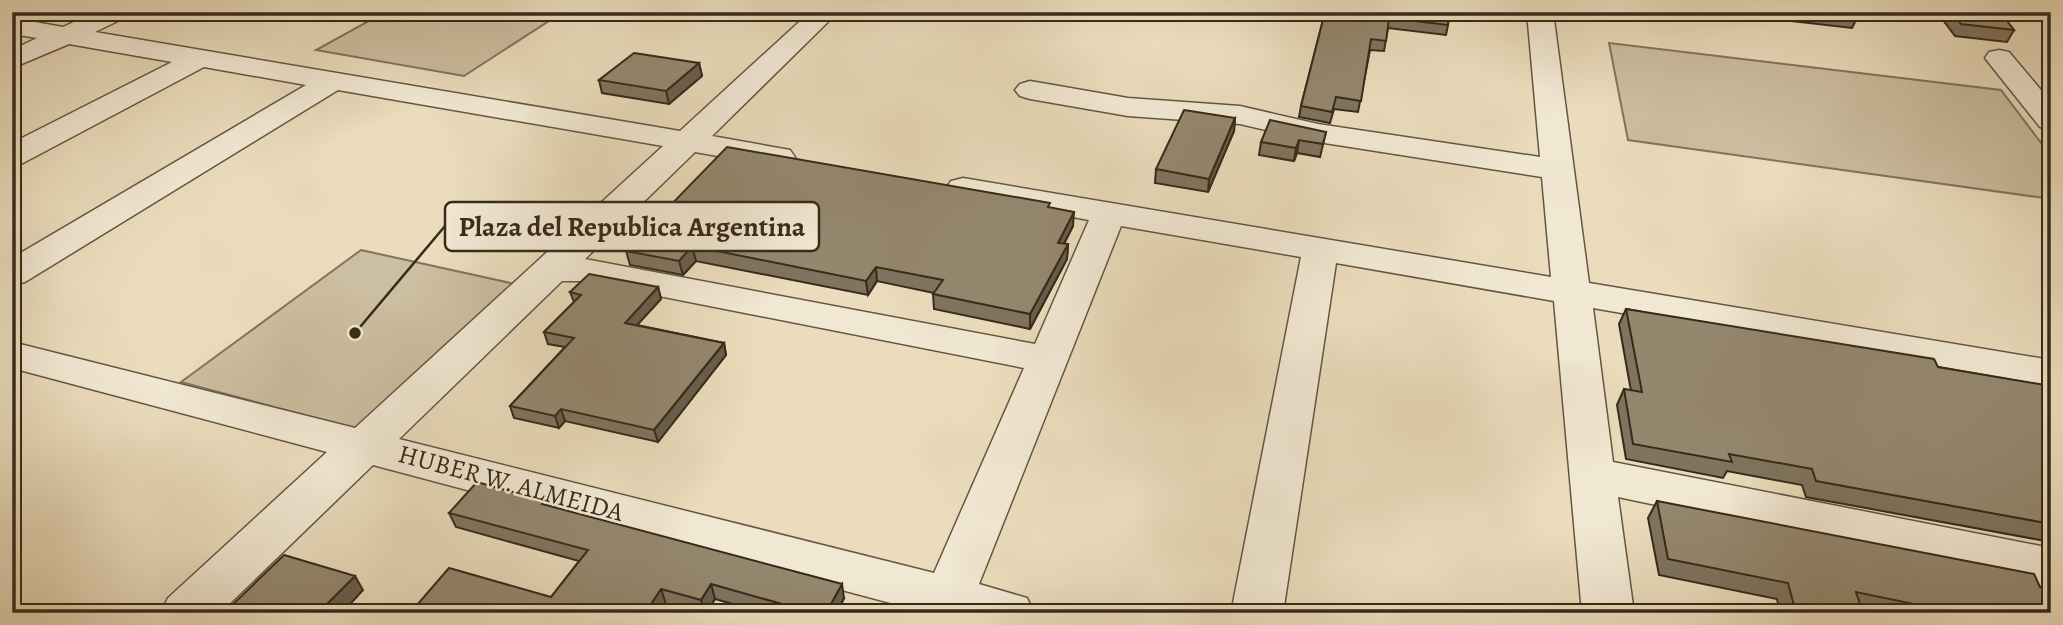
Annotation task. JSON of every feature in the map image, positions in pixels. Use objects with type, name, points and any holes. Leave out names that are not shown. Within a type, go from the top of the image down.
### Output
[{"type":"street","points":[[12,60],[117,12]]},
{"type":"street","points":[[186,613],[825,12]]},
{"type":"street","points":[[1540,12],[1608,613]]},
{"type":"street","points":[[12,26],[810,162]]},
{"type":"street","points":[[12,156],[201,58]]},
{"type":"street","points":[[1999,58],[2051,121]]},
{"type":"street","points":[[12,274],[333,81]]},
{"type":"street","points":[[1030,90],[1128,107],[1240,115],[1318,132],[1556,169]]},
{"type":"street","points":[[932,183],[2051,374]]},
{"type":"street","points":[[949,597],[1109,213]]},
{"type":"street","points":[[1257,613],[1321,249]]},
{"type":"street","points":[[548,270],[583,270],[1050,360]]},
{"type":"street","name":"HUBER W. ALMEIDA","points":[[12,355],[1009,613]]},
{"type":"street","points":[[1593,475],[2051,568]]},
{"type":"shaded area","points":[[385,12],[525,12],[555,17],[464,76],[316,50]]},
{"type":"shaded area","points":[[1609,43],[2001,90],[2051,156],[2051,199],[1628,140]]},
{"type":"shaded area","points":[[361,250],[515,284],[357,429],[181,382]]},
{"type":"building","points":[[1325,12],[1449,12],[1448,25],[1389,18],[1386,41],[1371,39],[1361,101],[1336,97],[1332,112],[1301,106]]},
{"type":"building","points":[[1787,12],[1851,12],[1856,20]]},
{"type":"building","points":[[1952,12],[2000,12],[2014,30],[1961,24]]},
{"type":"building","points":[[634,53],[699,63],[666,91],[599,80]]},
{"type":"building","points":[[1184,110],[1235,118],[1209,179],[1156,169]]},
{"type":"building","points":[[1270,120],[1326,132],[1323,144],[1299,140],[1296,148],[1261,142]]},
{"type":"building","points":[[727,147],[1050,203],[1048,207],[1074,212],[1058,243],[1068,244],[1030,314],[933,294],[943,280],[876,267],[866,281],[692,246],[679,261],[626,251]]},
{"type":"building","points":[[589,274],[658,287],[625,323],[724,343],[654,430],[561,409],[555,416],[510,406],[574,338],[544,332],[581,295],[570,292]]},
{"type":"building","points":[[1626,309],[1934,359],[1938,367],[2051,386],[2051,524],[1816,481],[1812,469],[1729,454],[1732,462],[1633,444],[1624,389],[1642,392]]},
{"type":"building","points":[[477,482],[545,501],[542,504],[842,584],[826,613],[814,613],[711,584],[701,600],[661,589],[645,613],[410,613],[449,568],[551,597],[588,550],[449,513]]},
{"type":"building","points":[[1657,501],[2034,574],[2040,587],[2051,589],[2051,613],[1922,613],[1919,605],[1856,592],[1863,613],[1796,613],[1788,583],[1668,559]]},
{"type":"building","points":[[284,555],[355,576],[319,612],[322,613],[236,613],[227,610]]},
{"type":"place","name":"Plaza del Republica Argentina","points":[[355,333]]}]
